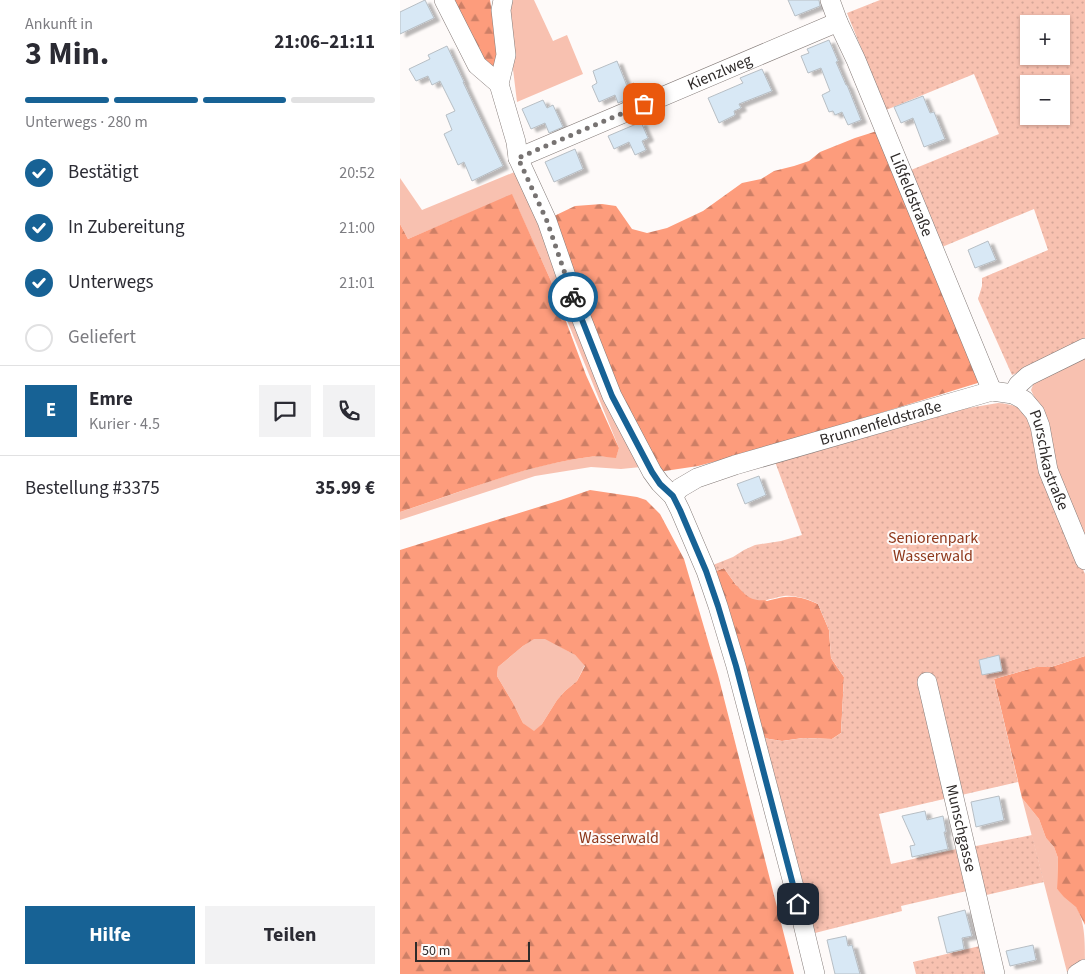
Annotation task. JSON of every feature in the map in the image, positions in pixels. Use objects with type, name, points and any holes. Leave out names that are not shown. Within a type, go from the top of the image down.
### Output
[{"type":"street","points":[[444,0],[477,65],[499,84]]},
{"type":"street","points":[[503,0],[501,10],[506,55],[499,84],[516,142],[518,158],[547,221],[575,302],[612,396],[652,472],[660,484],[673,496],[706,571],[736,666],[815,974]]},
{"type":"street","name":"Lißfeldstraße","points":[[830,0],[992,391]]},
{"type":"street","name":"Kienzlweg","points":[[518,158],[838,22]]},
{"type":"street","points":[[1013,394],[1018,384],[1028,376],[1085,348]]},
{"type":"street","name":"Brunnenfeldstraße","points":[[673,496],[680,488],[697,478],[735,465],[992,391],[1013,394]]},
{"type":"street","name":"Purschkastraße","points":[[1013,394],[1024,400],[1035,413],[1040,426],[1048,470],[1085,560]]},
{"type":"street","name":"Munschgasse","points":[[927,682],[995,974]]},
{"type":"street","points":[[1077,974],[1085,969]]},
{"type":"green space","points":[[452,0],[490,0],[499,54],[494,68],[488,67]]},
{"type":"green space","points":[[508,0],[534,0],[553,41],[567,35],[583,74],[517,102]]},
{"type":"green space","points":[[880,0],[1085,0],[1085,340],[1055,357],[1012,375],[978,299],[982,278],[1048,250],[1034,209],[942,247],[911,170],[999,134],[974,74],[886,110],[847,13]]},
{"type":"green space","points":[[877,131],[981,382],[773,446],[698,466],[658,472],[620,400],[552,217],[575,206],[602,204],[616,206],[632,229],[647,233],[667,228],[703,211],[742,183],[761,179],[774,171],[809,161],[820,152]]},
{"type":"green space","points":[[517,171],[641,467],[621,469],[591,467],[535,476],[400,520],[400,512],[493,480],[541,466],[589,457],[616,457],[619,448],[551,281],[512,195],[408,239],[400,224],[400,178],[422,210]]},
{"type":"green space","points":[[512,194],[551,281],[586,375],[619,448],[616,458],[589,457],[541,466],[400,512],[400,224],[408,239]]},
{"type":"green space","points":[[1085,355],[1085,544],[1059,484],[1050,432],[1031,390],[1035,380]]},
{"type":"green space","name":"Seniorenpark Wasserwald","points":[[998,403],[1014,406],[1028,414],[1057,510],[1085,574],[1085,656],[1051,667],[1036,667],[994,679],[1018,782],[879,814],[891,864],[961,848],[971,890],[901,906],[902,911],[811,934],[759,736],[782,741],[803,738],[832,739],[841,733],[844,677],[831,658],[829,630],[818,604],[793,596],[762,600],[753,599],[741,590],[724,568],[711,573],[708,567],[733,557],[755,545],[802,535],[774,459],[957,410]]},
{"type":"green space","name":"Wasserwald","points":[[590,490],[646,500],[660,514],[684,559],[718,675],[794,974],[400,974],[400,550]],"holes":[[[534,639],[545,639],[575,655],[585,666],[577,681],[557,700],[542,724],[534,731],[523,723],[497,676],[498,667]]]},
{"type":"green space","points":[[724,568],[736,585],[767,601],[793,597],[818,604],[829,630],[831,658],[844,677],[841,733],[832,739],[803,738],[782,741],[759,736],[711,573]]},
{"type":"green space","points":[[545,638],[575,655],[585,665],[577,681],[557,700],[542,724],[534,732],[523,723],[497,676],[498,667],[533,639]]},
{"type":"green space","points":[[1085,656],[1085,925],[1076,907],[1057,889],[1058,858],[1054,847],[1046,838],[1039,819],[1022,798],[994,679],[1036,667],[1051,667]]},
{"type":"green space","points":[[1022,798],[1039,819],[1046,838],[1054,847],[1058,858],[1057,889],[1075,905],[1083,924],[1085,960],[1067,972]]},
{"type":"green space","points":[[1032,835],[1044,882],[982,896],[971,847]]},
{"type":"green space","points":[[984,945],[991,974],[916,974],[913,962]]},
{"type":"building","points":[[425,0],[434,18],[400,34],[400,12]]},
{"type":"building","points":[[788,0],[819,0],[820,6],[795,16]]},
{"type":"building","points":[[829,40],[838,61],[836,62],[861,120],[848,125],[842,112],[835,115],[833,111],[829,112],[822,95],[830,91],[821,68],[808,73],[801,56],[809,53],[807,49]]},
{"type":"building","points":[[447,46],[503,166],[472,181],[464,162],[458,165],[444,134],[452,130],[446,115],[455,111],[440,81],[432,85],[428,76],[416,81],[409,69],[430,59],[428,55]]},
{"type":"building","points":[[617,61],[627,86],[634,83],[639,94],[618,103],[615,95],[599,102],[592,86],[597,83],[593,71]]},
{"type":"building","points":[[762,69],[772,91],[739,104],[741,108],[734,111],[735,115],[719,123],[708,98],[743,83],[740,78]]},
{"type":"building","points":[[923,96],[930,113],[934,112],[945,139],[924,147],[913,118],[901,123],[894,107]]},
{"type":"building","points":[[543,100],[547,108],[553,105],[563,127],[549,133],[545,123],[531,129],[522,109]]},
{"type":"building","points":[[641,122],[648,138],[642,141],[646,150],[635,155],[629,142],[614,149],[608,136]]},
{"type":"building","points":[[575,149],[583,169],[554,182],[545,162]]},
{"type":"building","points":[[988,241],[996,260],[975,268],[968,250]]},
{"type":"building","points":[[759,476],[766,495],[745,504],[737,484]]},
{"type":"building","points":[[999,655],[1002,671],[982,675],[979,660]]},
{"type":"building","points":[[999,796],[1004,820],[976,827],[971,802]]},
{"type":"building","points":[[925,811],[927,820],[943,816],[948,849],[912,857],[910,846],[915,845],[902,816]]},
{"type":"building","points":[[965,910],[972,936],[962,938],[964,949],[947,953],[938,917]]},
{"type":"building","points":[[846,936],[848,946],[852,945],[860,974],[835,974],[827,940]]},
{"type":"building","points":[[1033,945],[1036,960],[1010,966],[1006,951]]},
{"type":"way so far","points":[[573,297],[547,221],[518,158],[644,104]]},
{"type":"route","points":[[573,297],[612,396],[652,472],[660,484],[673,496],[706,571],[736,666],[798,904]]}]
